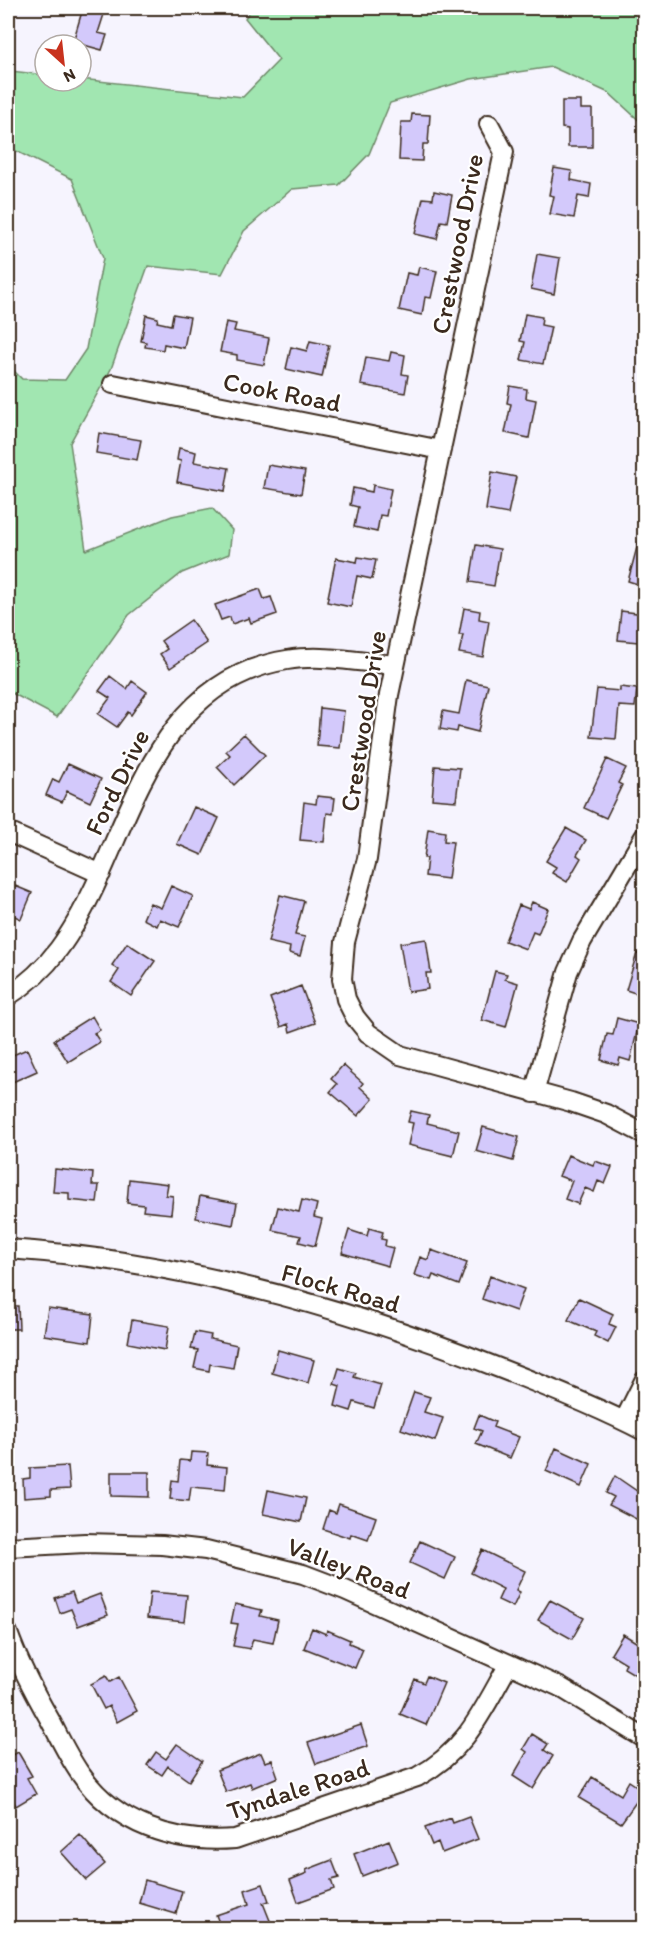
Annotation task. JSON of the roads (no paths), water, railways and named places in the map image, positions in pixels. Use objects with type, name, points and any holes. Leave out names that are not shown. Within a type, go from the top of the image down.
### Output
[{"type":"street","name":"Crestwood Drive","points":[[489,124],[504,152],[381,740],[367,859],[342,961],[346,999],[355,1017],[368,1034],[400,1055],[606,1114],[645,1134]]},
{"type":"street","name":"Cook Road","points":[[112,384],[441,450]]},
{"type":"street","name":"Ford Drive","points":[[8,996],[41,971],[62,948],[101,874],[160,747],[188,711],[209,692],[236,676],[287,660],[315,658],[395,665]]},
{"type":"street","points":[[8,832],[101,874]]},
{"type":"street","points":[[534,1093],[568,972],[582,941],[645,837]]},
{"type":"street","name":"Flock Road","points":[[8,1249],[124,1263],[295,1300],[454,1350],[645,1431]]},
{"type":"street","points":[[624,1421],[645,1381]]},
{"type":"street","name":"Valley Road","points":[[8,1547],[85,1543],[162,1545],[261,1562],[345,1590],[560,1687],[645,1738]]},
{"type":"street","name":"Tyndale Road","points":[[8,1634],[19,1664],[67,1752],[95,1792],[138,1824],[176,1837],[211,1841],[236,1839],[417,1777],[436,1767],[469,1735],[509,1664]]}]
